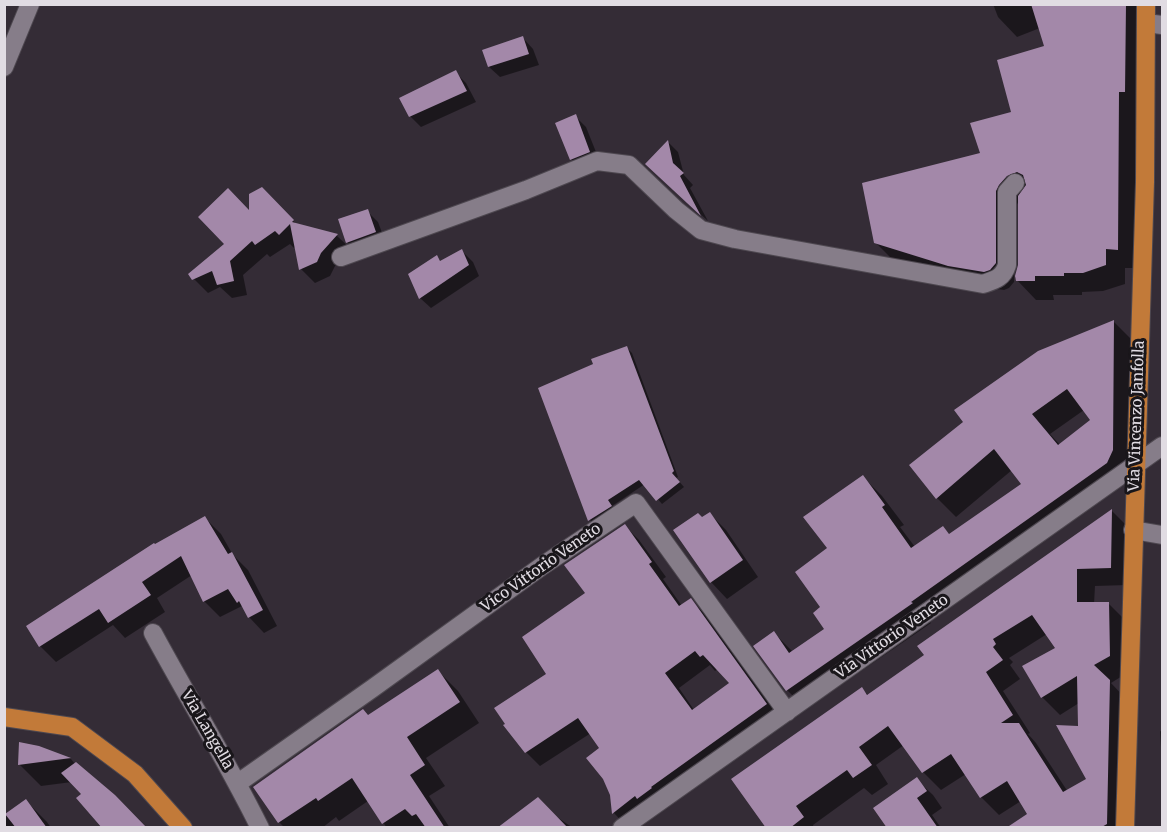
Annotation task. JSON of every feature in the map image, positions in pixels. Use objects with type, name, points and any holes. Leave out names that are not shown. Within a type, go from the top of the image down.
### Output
[{"type":"main road","name":"Via Vincenzo Janfolla","points":[[1125,828],[1145,182],[1154,24],[1146,4]]},
{"type":"main road","points":[[4,717],[72,727],[135,774],[183,828]]},
{"type":"street","points":[[4,67],[30,4]]},
{"type":"street","points":[[341,257],[526,190],[597,161],[629,165],[701,231],[983,284],[999,279],[1005,273],[1007,266],[1007,192],[1015,183]]},
{"type":"street","name":"Via Vittorio Veneto","points":[[622,828],[1162,446]]},
{"type":"street","name":"Vico Vittorio Veneto","points":[[238,783],[542,566],[636,503],[787,712]]},
{"type":"street","points":[[1133,530],[1162,535]]},
{"type":"street","name":"Via Langella","points":[[153,633],[238,783],[260,828]]},
{"type":"building","points":[[1031,4],[1126,4],[1125,92],[1119,92],[1118,250],[1106,249],[1106,265],[1083,273],[1064,273],[1064,276],[1035,276],[1035,281],[1016,281],[1018,196],[1026,185],[1023,175],[1017,172],[1007,176],[996,191],[996,263],[990,270],[984,272],[948,266],[874,243],[862,183],[980,153],[970,123],[1011,112],[997,60],[1044,46]]},
{"type":"building","points":[[523,36],[529,54],[488,67],[482,50]]},
{"type":"building","points":[[456,70],[467,91],[409,117],[399,98]]},
{"type":"building","points":[[576,114],[590,152],[570,160],[555,123]]},
{"type":"building","points":[[668,140],[673,163],[684,173],[680,176],[701,216],[645,164]]},
{"type":"building","points":[[262,187],[294,220],[292,222],[338,234],[321,253],[317,262],[299,270],[290,224],[279,235],[275,231],[255,245],[252,241],[230,261],[234,281],[217,285],[212,271],[192,280],[188,274],[224,244],[198,217],[228,188],[249,210],[249,194]]},
{"type":"building","points":[[368,209],[376,232],[346,243],[338,219]]},
{"type":"building","points":[[462,249],[469,265],[419,299],[408,274],[437,255],[440,261]]},
{"type":"building","points":[[1114,320],[1113,450],[1107,463],[786,691],[753,646],[774,631],[789,653],[824,629],[813,613],[820,607],[795,572],[827,548],[803,517],[863,475],[885,505],[882,507],[911,548],[943,526],[949,534],[1021,484],[994,449],[936,499],[909,465],[963,422],[954,410],[1038,351]],"holes":[[[1067,389],[1090,420],[1058,445],[1032,414]]]},
{"type":"building","points":[[627,346],[674,471],[672,473],[680,482],[656,501],[639,480],[608,500],[612,506],[588,521],[538,388],[593,364],[591,359]]},
{"type":"building","points":[[1112,509],[1111,568],[1077,569],[1077,602],[1109,602],[1110,656],[1094,665],[1110,680],[1107,824],[1100,828],[1006,828],[1027,814],[1007,781],[980,798],[951,754],[922,773],[888,726],[859,747],[872,765],[853,778],[847,770],[796,806],[804,817],[790,828],[766,828],[731,779],[862,687],[867,695],[924,655],[917,646]],"holes":[[[1032,615],[1055,648],[1022,666],[1041,698],[1077,676],[1078,726],[1056,725],[1086,779],[1063,792],[1019,723],[1001,723],[1013,715],[986,672],[1003,660],[993,647],[996,644],[993,639]]]},
{"type":"building","points":[[710,512],[743,560],[710,583],[673,530],[698,513],[702,517]]},
{"type":"building","points":[[205,516],[228,554],[232,552],[263,610],[248,618],[239,601],[237,603],[228,589],[203,602],[181,556],[142,582],[151,595],[108,623],[99,609],[39,647],[26,626],[154,543]]},
{"type":"building","points":[[625,524],[652,562],[649,564],[679,606],[691,598],[767,704],[637,799],[635,796],[612,814],[610,795],[603,779],[586,758],[599,748],[578,718],[525,753],[503,725],[505,724],[494,708],[546,674],[522,637],[585,593],[564,565]],"holes":[[[695,651],[700,657],[703,655],[729,683],[692,710],[665,673]]]},
{"type":"building","points":[[438,669],[460,702],[407,737],[425,765],[410,775],[445,828],[426,828],[416,814],[412,816],[405,809],[382,824],[352,778],[318,801],[316,798],[278,823],[253,787],[363,709],[368,715]]},
{"type":"building","points":[[19,742],[39,746],[71,758],[18,765]]},
{"type":"building","points":[[76,762],[115,795],[147,828],[102,828],[76,798],[81,794],[61,773]]},
{"type":"building","points":[[917,777],[927,791],[917,798],[938,828],[887,828],[873,808]]},
{"type":"building","points":[[538,797],[568,828],[497,828]]},
{"type":"building","points":[[26,799],[47,828],[16,828],[5,814]]}]
